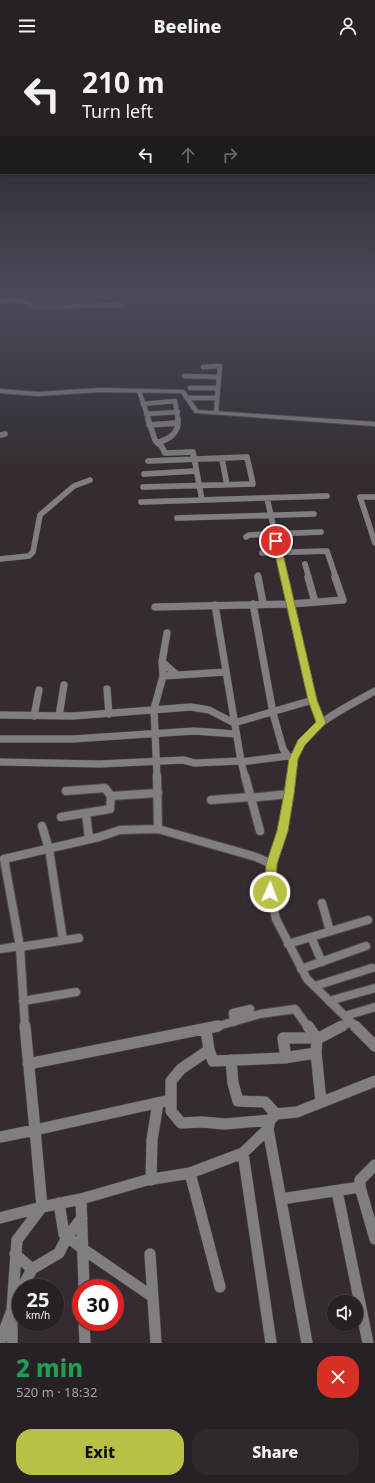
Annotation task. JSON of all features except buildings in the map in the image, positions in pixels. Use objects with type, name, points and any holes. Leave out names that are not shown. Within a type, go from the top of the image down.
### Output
[{"type":"street","points":[[203,367],[220,366],[216,412]]},
{"type":"street","points":[[184,376],[219,378]]},
{"type":"street","points":[[190,388],[218,388]]},
{"type":"street","points":[[0,391],[38,394],[100,390],[183,392],[196,411],[375,424]]},
{"type":"street","points":[[139,391],[149,425],[157,443],[162,446],[165,453],[193,452],[202,500]]},
{"type":"street","points":[[187,398],[217,398]]},
{"type":"street","points":[[143,404],[174,401],[178,412],[176,433],[173,437],[157,443]]},
{"type":"street","points":[[146,414],[178,412]]},
{"type":"street","points":[[149,425],[178,423]]},
{"type":"street","points":[[143,487],[253,484],[247,457],[148,461]]},
{"type":"street","points":[[222,458],[227,485]]},
{"type":"street","points":[[144,474],[196,472]]},
{"type":"street","points":[[0,559],[29,556],[33,552],[40,515],[74,486],[90,480]]},
{"type":"street","points":[[141,502],[327,496]]},
{"type":"street","points":[[375,497],[360,497],[375,543]]},
{"type":"street","points":[[267,498],[313,700],[321,723]]},
{"type":"street","points":[[176,518],[222,513],[270,515],[314,514]]},
{"type":"street","points":[[246,537],[249,535],[321,532]]},
{"type":"street","points":[[155,607],[263,603],[291,604],[343,600],[327,550],[262,553]]},
{"type":"street","points":[[305,564],[315,602]]},
{"type":"street","points":[[258,575],[263,603]]},
{"type":"street","points":[[253,604],[273,713],[283,749],[291,758]]},
{"type":"street","points":[[215,605],[241,761],[260,831]]},
{"type":"street","points":[[158,829],[154,709],[163,676],[162,662],[167,633]]},
{"type":"street","points":[[162,662],[177,675]]},
{"type":"street","points":[[163,676],[226,672]]},
{"type":"street","points":[[60,716],[64,684]]},
{"type":"street","points":[[107,689],[109,714]]},
{"type":"street","points":[[34,716],[39,690]]},
{"type":"street","points":[[375,691],[321,723],[302,742],[291,758],[289,794],[282,831],[272,864],[270,892],[276,919],[307,979],[375,1046]]},
{"type":"street","points":[[0,715],[60,716],[109,714],[191,707],[209,710],[234,723],[273,713],[313,700]]},
{"type":"street","points":[[0,739],[72,739],[194,731],[236,734]]},
{"type":"street","points":[[0,762],[100,764],[183,760],[195,763],[291,758]]},
{"type":"street","points":[[61,817],[110,810],[111,796],[106,788],[66,790]]},
{"type":"street","points":[[111,796],[158,793]]},
{"type":"street","points":[[211,800],[289,794]]},
{"type":"street","points":[[86,813],[89,840]]},
{"type":"street","points":[[42,826],[50,849],[63,940]]},
{"type":"street","points":[[14,1279],[16,1240],[42,1207],[28,1064],[20,946],[2,859],[89,840],[120,830],[158,829],[256,857],[272,864]]},
{"type":"street","points":[[322,903],[330,931]]},
{"type":"street","points":[[288,944],[368,920]]},
{"type":"street","points":[[311,937],[322,962]]},
{"type":"street","points":[[0,949],[79,938]]},
{"type":"street","points":[[301,969],[366,946]]},
{"type":"street","points":[[315,986],[372,968]]},
{"type":"street","points":[[329,1001],[375,988]]},
{"type":"street","points":[[23,1002],[76,992]]},
{"type":"street","points":[[286,1058],[283,1038],[316,1039],[348,1019],[375,1007]]},
{"type":"street","points":[[234,1022],[233,1013],[250,1009]]},
{"type":"street","points":[[28,1064],[206,1030],[260,1014],[295,1009],[316,1039],[321,1102]]},
{"type":"street","points":[[206,1030],[209,1050],[213,1061],[286,1058],[316,1053]]},
{"type":"street","points":[[209,1050],[181,1070],[171,1081],[171,1111],[181,1122],[225,1124],[272,1121],[375,1081]]},
{"type":"street","points":[[231,1060],[233,1083],[238,1101],[265,1102],[272,1121],[281,1199],[307,1343]]},
{"type":"street","points":[[0,1138],[170,1100]]},
{"type":"street","points":[[151,1180],[152,1140],[155,1130],[158,1103]]},
{"type":"street","points":[[0,1218],[81,1199],[151,1180],[190,1173],[243,1153],[272,1121]]},
{"type":"street","points":[[243,1153],[271,1343]]},
{"type":"street","points":[[375,1165],[360,1180],[360,1187],[375,1239]]},
{"type":"street","points":[[190,1173],[220,1287]]},
{"type":"street","points":[[281,1199],[360,1187]]},
{"type":"street","points":[[337,1191],[368,1343]]},
{"type":"street","points":[[81,1199],[84,1279]]},
{"type":"street","points":[[59,1203],[64,1234],[83,1249],[153,1297]]},
{"type":"street","points":[[27,1279],[32,1269],[58,1253],[67,1237],[82,1218]]},
{"type":"street","points":[[15,1254],[32,1269]]},
{"type":"street","points":[[150,1254],[156,1343]]},
{"type":"street","points":[[0,1342],[12,1310]]},
{"type":"street","points":[[12,1331],[12,1343]]},
{"type":"street","points":[[84,1331],[85,1343]]},
{"type":"route","points":[[270,892],[272,864],[282,831],[296,752],[302,742],[321,723],[313,700],[276,541]]}]
